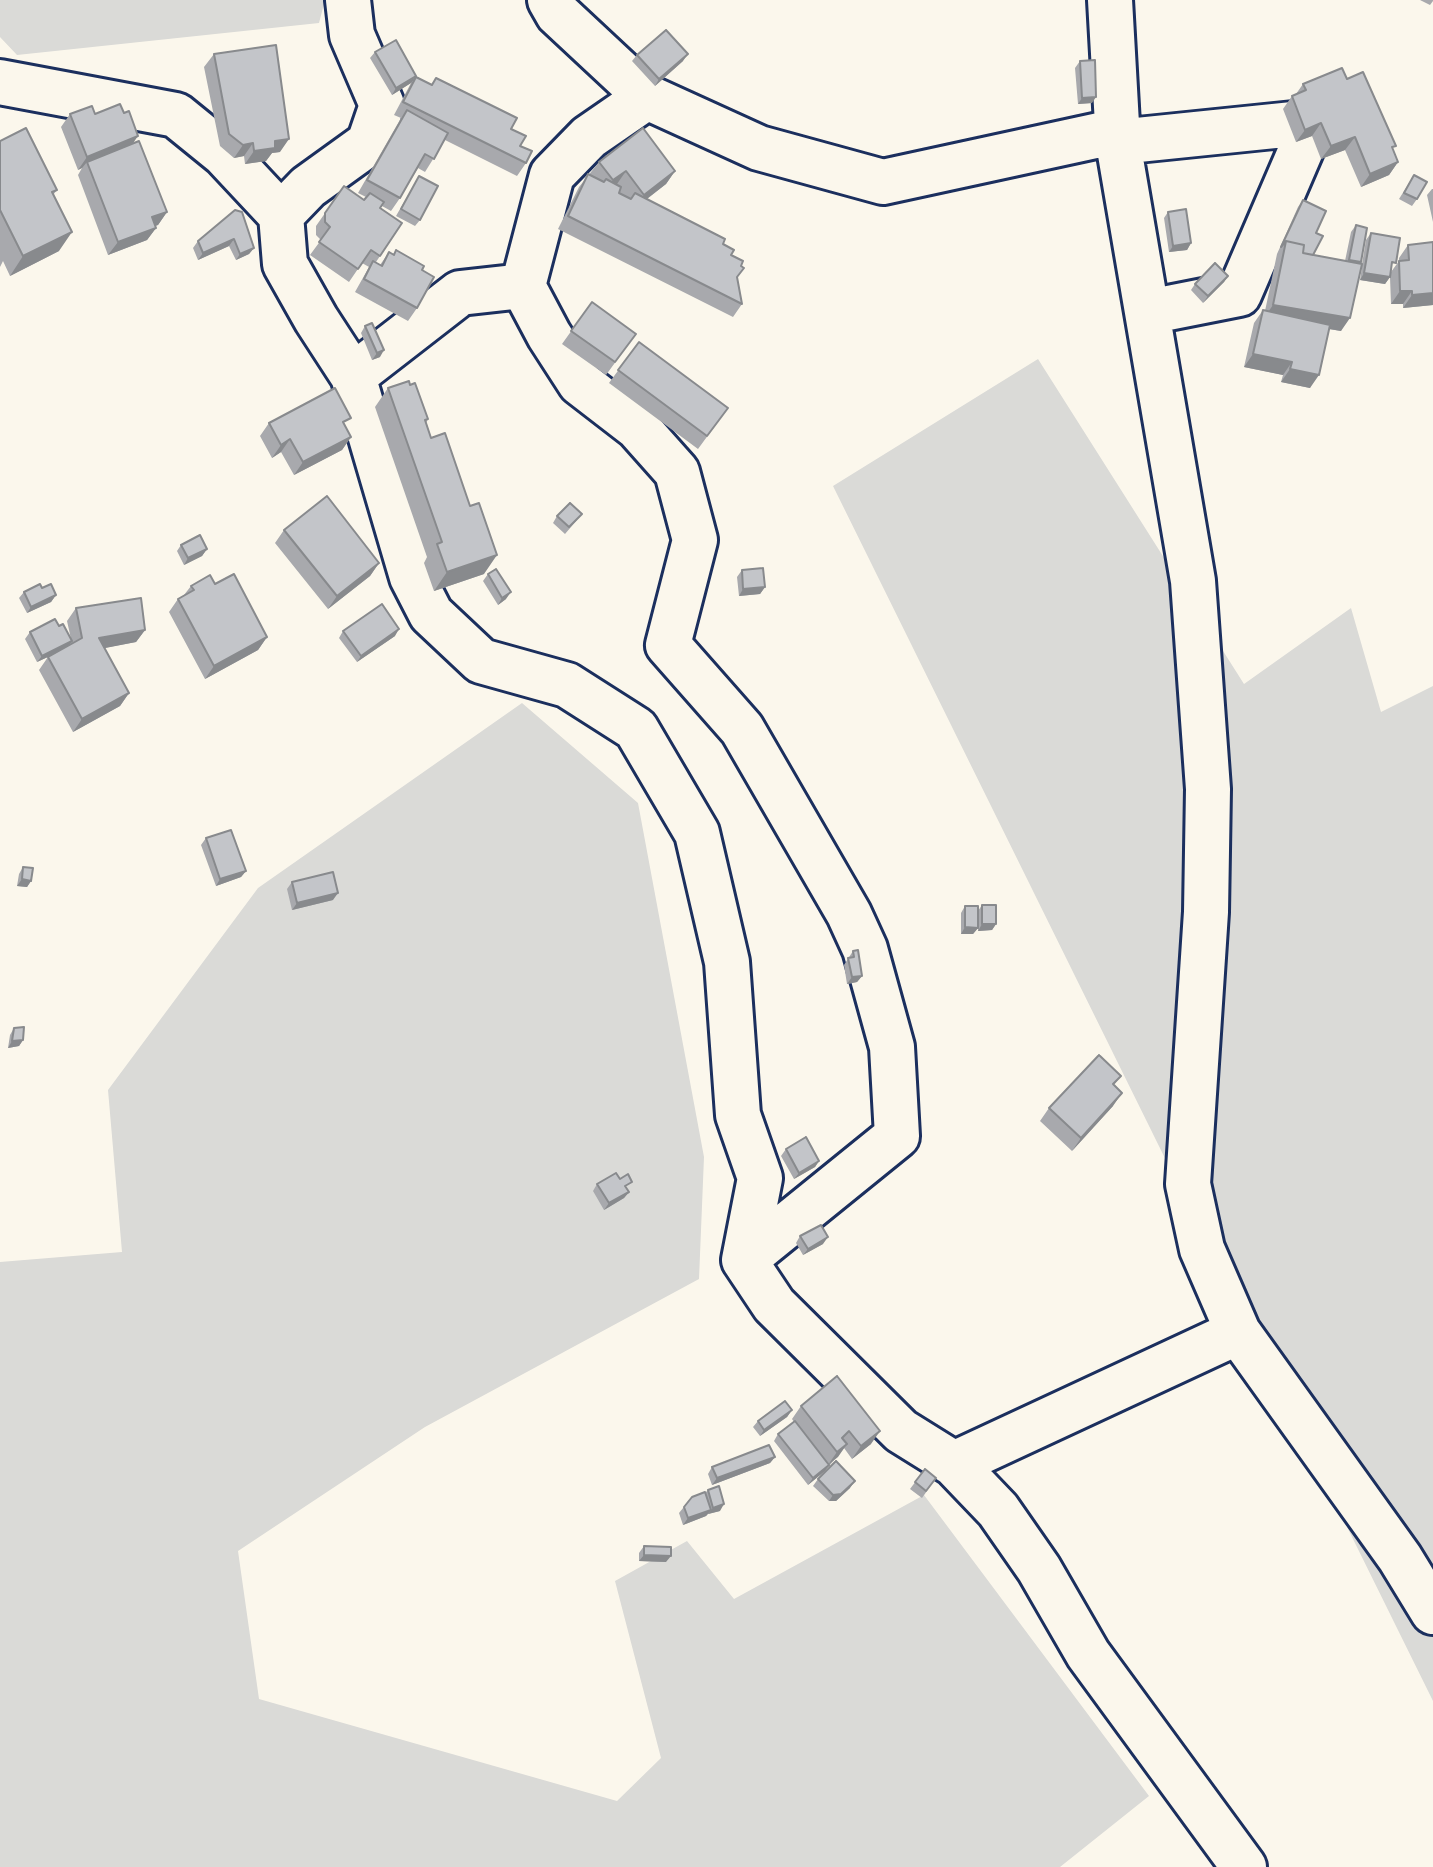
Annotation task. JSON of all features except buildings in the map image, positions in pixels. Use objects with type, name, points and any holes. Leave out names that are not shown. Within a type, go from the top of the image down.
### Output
[{"type":"street","points":[[281,215],[308,187],[369,143],[382,105],[352,35],[348,0]]},
{"type":"street","points":[[550,0],[558,14],[647,97],[759,148],[883,182],[1118,136],[1313,122],[1239,294],[1148,312]]},
{"type":"street","points":[[1110,0],[1118,136],[1193,581],[1208,789],[1206,912],[1188,1184],[1202,1249],[1238,1332],[1400,1558],[1433,1612]]},
{"type":"street","points":[[0,82],[176,115],[224,154],[281,215],[285,264],[353,376],[412,577],[431,614],[481,661],[567,685],[636,729],[697,833],[727,962],[738,1115],[760,1178],[744,1260],[774,1305],[901,1431],[954,1464],[998,1510],[1039,1569],[1088,1654],[1244,1867]]},
{"type":"street","points":[[647,97],[589,137],[552,175],[523,286],[549,335],[580,383],[637,427],[677,472],[695,540],[668,645],[742,729],[849,914],[865,949],[892,1047],[897,1136],[744,1260]]},
{"type":"street","points":[[353,376],[460,293],[523,286]]},
{"type":"street","points":[[954,1464],[1238,1332]]},
{"type":"shaded area","points":[[0,0],[325,0],[319,23],[17,55],[0,37]]},
{"type":"shaded area","points":[[1038,359],[1244,684],[1351,608],[1381,712],[1433,686],[1433,1701],[833,486]]},
{"type":"shaded area","points":[[522,703],[638,803],[704,1157],[699,1279],[425,1427],[238,1551],[259,1699],[617,1801],[661,1758],[615,1581],[687,1541],[734,1599],[924,1495],[1149,1796],[1060,1867],[0,1867],[0,1262],[122,1252],[108,1090],[258,888]]}]
